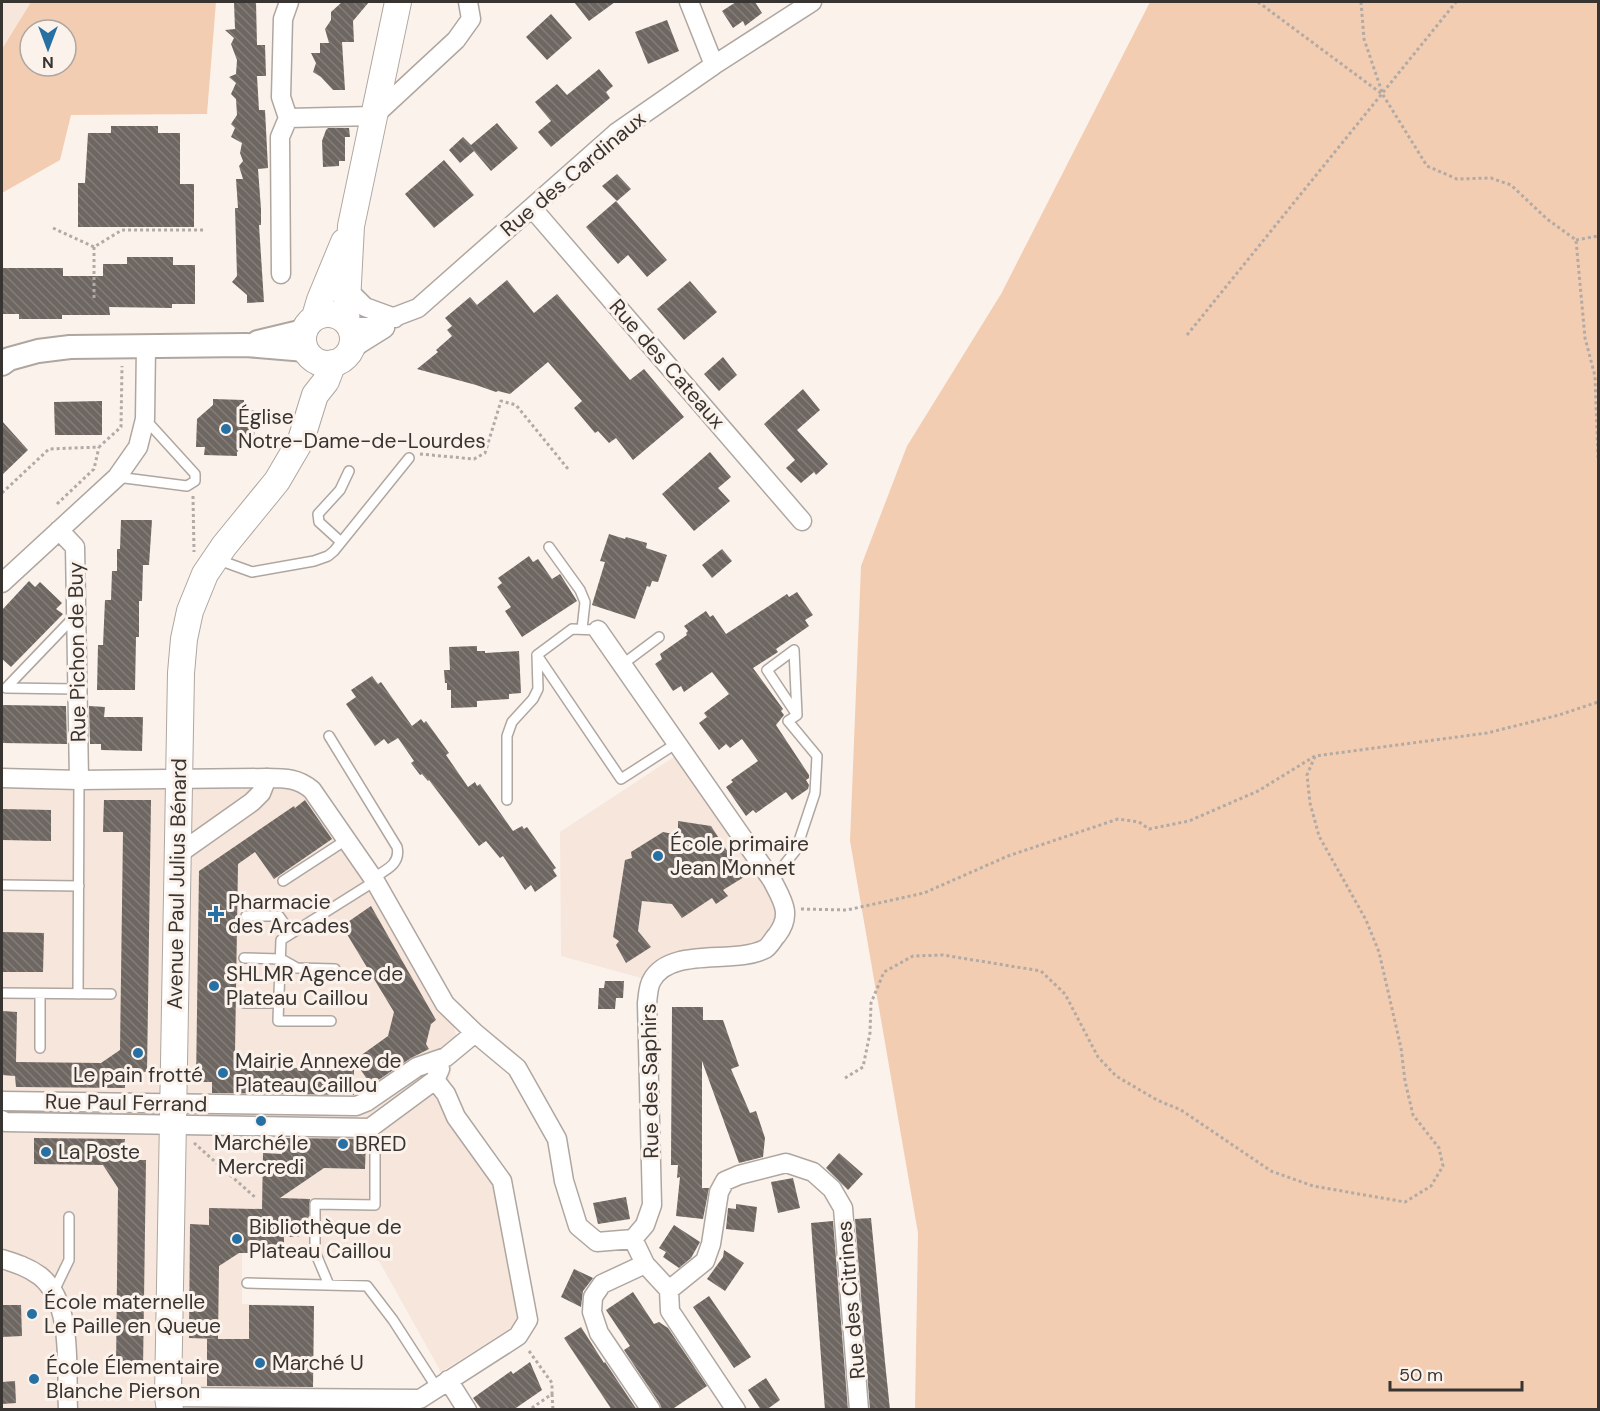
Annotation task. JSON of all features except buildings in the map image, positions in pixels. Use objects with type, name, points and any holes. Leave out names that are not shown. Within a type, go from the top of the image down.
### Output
[{"type":"main road","points":[[327,340],[320,300],[351,226],[398,2]]},
{"type":"main road","name":"Avenue Paul Julius Bénard","points":[[169,1403],[177,855],[181,673],[184,639],[190,611],[212,562],[277,481],[302,440],[327,340],[347,289],[351,226]]},
{"type":"street","points":[[281,274],[280,137],[288,118],[281,97],[283,19],[289,2]]},
{"type":"street","points":[[288,118],[374,116],[456,40],[471,19],[468,2]]},
{"type":"street","points":[[689,2],[714,65]]},
{"type":"street","name":"Rue des Cardinaux","points":[[327,340],[398,317],[418,308],[616,133],[714,65],[812,2]]},
{"type":"street","name":"Rue des Cateaux","points":[[532,208],[802,521]]},
{"type":"street","points":[[347,289],[365,307],[398,317]]},
{"type":"street","name":"Rue des Cardinaux","points":[[327,340],[398,317]]},
{"type":"street","points":[[2,364],[9,359],[38,351],[70,347],[246,345],[327,340]]},
{"type":"street","points":[[2,583],[117,477],[138,447],[145,418],[146,346]]},
{"type":"street","name":"Rue Pichon de Buy","points":[[59,530],[75,547],[79,780]]},
{"type":"street","points":[[590,630],[623,664],[772,880],[786,909]]},
{"type":"street","points":[[2,778],[79,780],[291,778],[303,782],[312,790],[374,880],[445,1004],[475,1034],[517,1068],[540,1105],[556,1139],[564,1181],[578,1226],[597,1242],[633,1239],[645,1264],[669,1290],[670,1311],[736,1410]]},
{"type":"street","points":[[177,855],[252,802],[261,793],[267,778]]},
{"type":"street","name":"Rue des Saphirs","points":[[633,1239],[645,1225],[652,1205],[647,1003],[652,981],[663,969],[682,960],[745,955],[766,948],[782,928],[786,909]]},
{"type":"street","points":[[366,1102],[370,1128],[435,1080],[446,1057],[475,1034]]},
{"type":"street","name":"Rue Paul Ferrand","points":[[2,1120],[17,1122],[356,1106],[366,1102],[417,1067],[446,1057]]},
{"type":"street","points":[[169,1403],[307,1403],[420,1399],[518,1336],[528,1320],[502,1181],[456,1117],[446,1094],[435,1080]]},
{"type":"street","name":"Rue Paul Ferrand","points":[[2,1101],[370,1128]]},
{"type":"street","name":"Rue des Citrines","points":[[669,1290],[705,1261],[711,1244],[719,1192],[724,1181],[786,1163],[813,1172],[832,1189],[843,1208],[860,1410]]},
{"type":"street","points":[[2,1258],[27,1268],[42,1278],[60,1305],[65,1324],[68,1410]]},
{"type":"street","points":[[645,1264],[602,1284],[593,1297],[592,1312],[599,1333],[651,1410]]},
{"type":"street","points":[[443,1384],[467,1410]]},
{"type":"lane","points":[[117,477],[189,486],[195,481],[195,474],[145,418]]},
{"type":"lane","points":[[212,562],[252,572],[314,561],[328,556],[409,458]]},
{"type":"lane","points":[[341,542],[319,522],[318,514],[340,490],[349,471]]},
{"type":"lane","points":[[537,655],[572,629],[590,630],[585,602],[580,590],[549,548]]},
{"type":"lane","points":[[76,615],[6,688],[77,689]]},
{"type":"lane","points":[[623,664],[659,637]]},
{"type":"lane","points":[[794,650],[795,682],[797,715],[766,670],[794,650]]},
{"type":"lane","points":[[537,655],[621,779],[677,743]]},
{"type":"lane","points":[[507,800],[507,736],[512,722],[533,699],[538,689],[537,655]]},
{"type":"lane","points":[[772,880],[796,850],[815,793],[817,756],[788,721],[797,715]]},
{"type":"lane","points":[[329,736],[397,847],[398,854],[397,861],[374,880],[281,940],[278,1021],[331,1021]]},
{"type":"lane","points":[[78,994],[79,780]]},
{"type":"lane","points":[[283,881],[346,840]]},
{"type":"lane","points":[[2,885],[79,886]]},
{"type":"lane","points":[[246,916],[279,916],[291,933]]},
{"type":"lane","points":[[244,958],[281,960],[297,968],[335,969]]},
{"type":"lane","points":[[2,993],[111,994]]},
{"type":"lane","points":[[40,994],[40,1048]]},
{"type":"lane","points":[[244,1003],[279,1003]]},
{"type":"lane","points":[[330,1285],[315,1252],[315,1204],[375,1205],[375,1138],[370,1128]]},
{"type":"lane","points":[[53,1293],[69,1260],[69,1217]]},
{"type":"lane","points":[[247,1283],[367,1286],[443,1384]]},
{"type":"path","points":[[1258,2],[1383,95]]},
{"type":"path","points":[[1361,2],[1364,39],[1383,95],[1427,166],[1456,179],[1491,178],[1511,186],[1547,219],[1576,240],[1599,236]]},
{"type":"path","points":[[1187,335],[1456,2]]},
{"type":"path","points":[[53,228],[94,247]]},
{"type":"path","points":[[94,247],[122,230],[204,230]]},
{"type":"path","points":[[1576,240],[1585,338],[1595,376],[1599,458]]},
{"type":"path","points":[[94,247],[94,301]]},
{"type":"path","points":[[57,504],[94,469],[99,447],[121,427],[122,347]]},
{"type":"path","points":[[409,458],[421,453],[474,459],[485,453],[501,401],[516,405],[568,469]]},
{"type":"path","points":[[2,494],[49,449],[99,447]]},
{"type":"path","points":[[189,486],[194,503],[195,561],[212,562]]},
{"type":"path","points":[[786,909],[847,910],[924,893],[1008,856],[1118,819],[1139,822],[1149,829],[1189,821],[1258,791],[1315,756],[1487,733],[1559,715],[1599,702]]},
{"type":"path","points":[[845,1078],[864,1067],[870,1034],[871,1003],[884,972],[913,956],[943,954],[1041,971],[1065,994],[1098,1057],[1116,1076],[1157,1100],[1181,1110],[1271,1171],[1313,1186],[1405,1202],[1431,1186],[1443,1166],[1439,1148],[1413,1115],[1379,952],[1366,920],[1319,836],[1310,803],[1307,775],[1315,756]]},
{"type":"path","points":[[173,1114],[256,1198]]},
{"type":"path","points":[[518,1336],[552,1383],[553,1410]]},
{"type":"path","points":[[529,1410],[552,1394]]},
{"type":"shaded area","points":[[2,2],[31,2],[21,18],[18,18],[18,23],[2,49]]},
{"type":"shaded area","points":[[31,2],[216,2],[207,114],[71,115],[60,160],[2,193],[2,49],[18,23],[18,78],[78,78],[78,18],[21,18]]},
{"type":"shaded area","points":[[1150,2],[1598,2],[1598,1409],[915,1409],[918,1233],[850,841],[861,566],[907,446],[1001,294]]},
{"type":"shaded area","name":"École primaire Jean Monnet","points":[[683,751],[786,909],[767,948],[682,960],[652,981],[561,956],[560,832]]},
{"type":"shaded area","points":[[2,778],[303,782],[453,1021],[456,1036],[455,1052],[446,1094],[490,1164],[522,1311],[515,1325],[441,1372],[379,1261],[242,1253],[242,1304],[314,1306],[313,1397],[168,1397],[170,1410],[2,1410]]},
{"type":"place","name":"Église Notre-Dame-de-Lourdes","points":[[226,429]]},
{"type":"place","name":"École primaire Jean Monnet","points":[[658,856]]},
{"type":"place","name":"Pharmacie des Arcades","points":[[216,914]]},
{"type":"place","name":"SHLMR Agence de Plateau Caillou","points":[[214,986]]},
{"type":"place","name":"Le pain frotté","points":[[138,1053]]},
{"type":"place","name":"Mairie Annexe de Plateau Caillou","points":[[223,1073]]},
{"type":"place","name":"Marché le Mercredi","points":[[261,1121]]},
{"type":"place","name":"BRED","points":[[343,1144]]},
{"type":"place","name":"La Poste","points":[[46,1152]]},
{"type":"place","name":"Bibliothèque de Plateau Caillou","points":[[237,1239]]},
{"type":"place","name":"École maternelle Le Paille en Queue","points":[[32,1314]]},
{"type":"place","name":"Marché U","points":[[260,1363]]},
{"type":"place","name":"École Élementaire Blanche Pierson","points":[[34,1379]]}]
